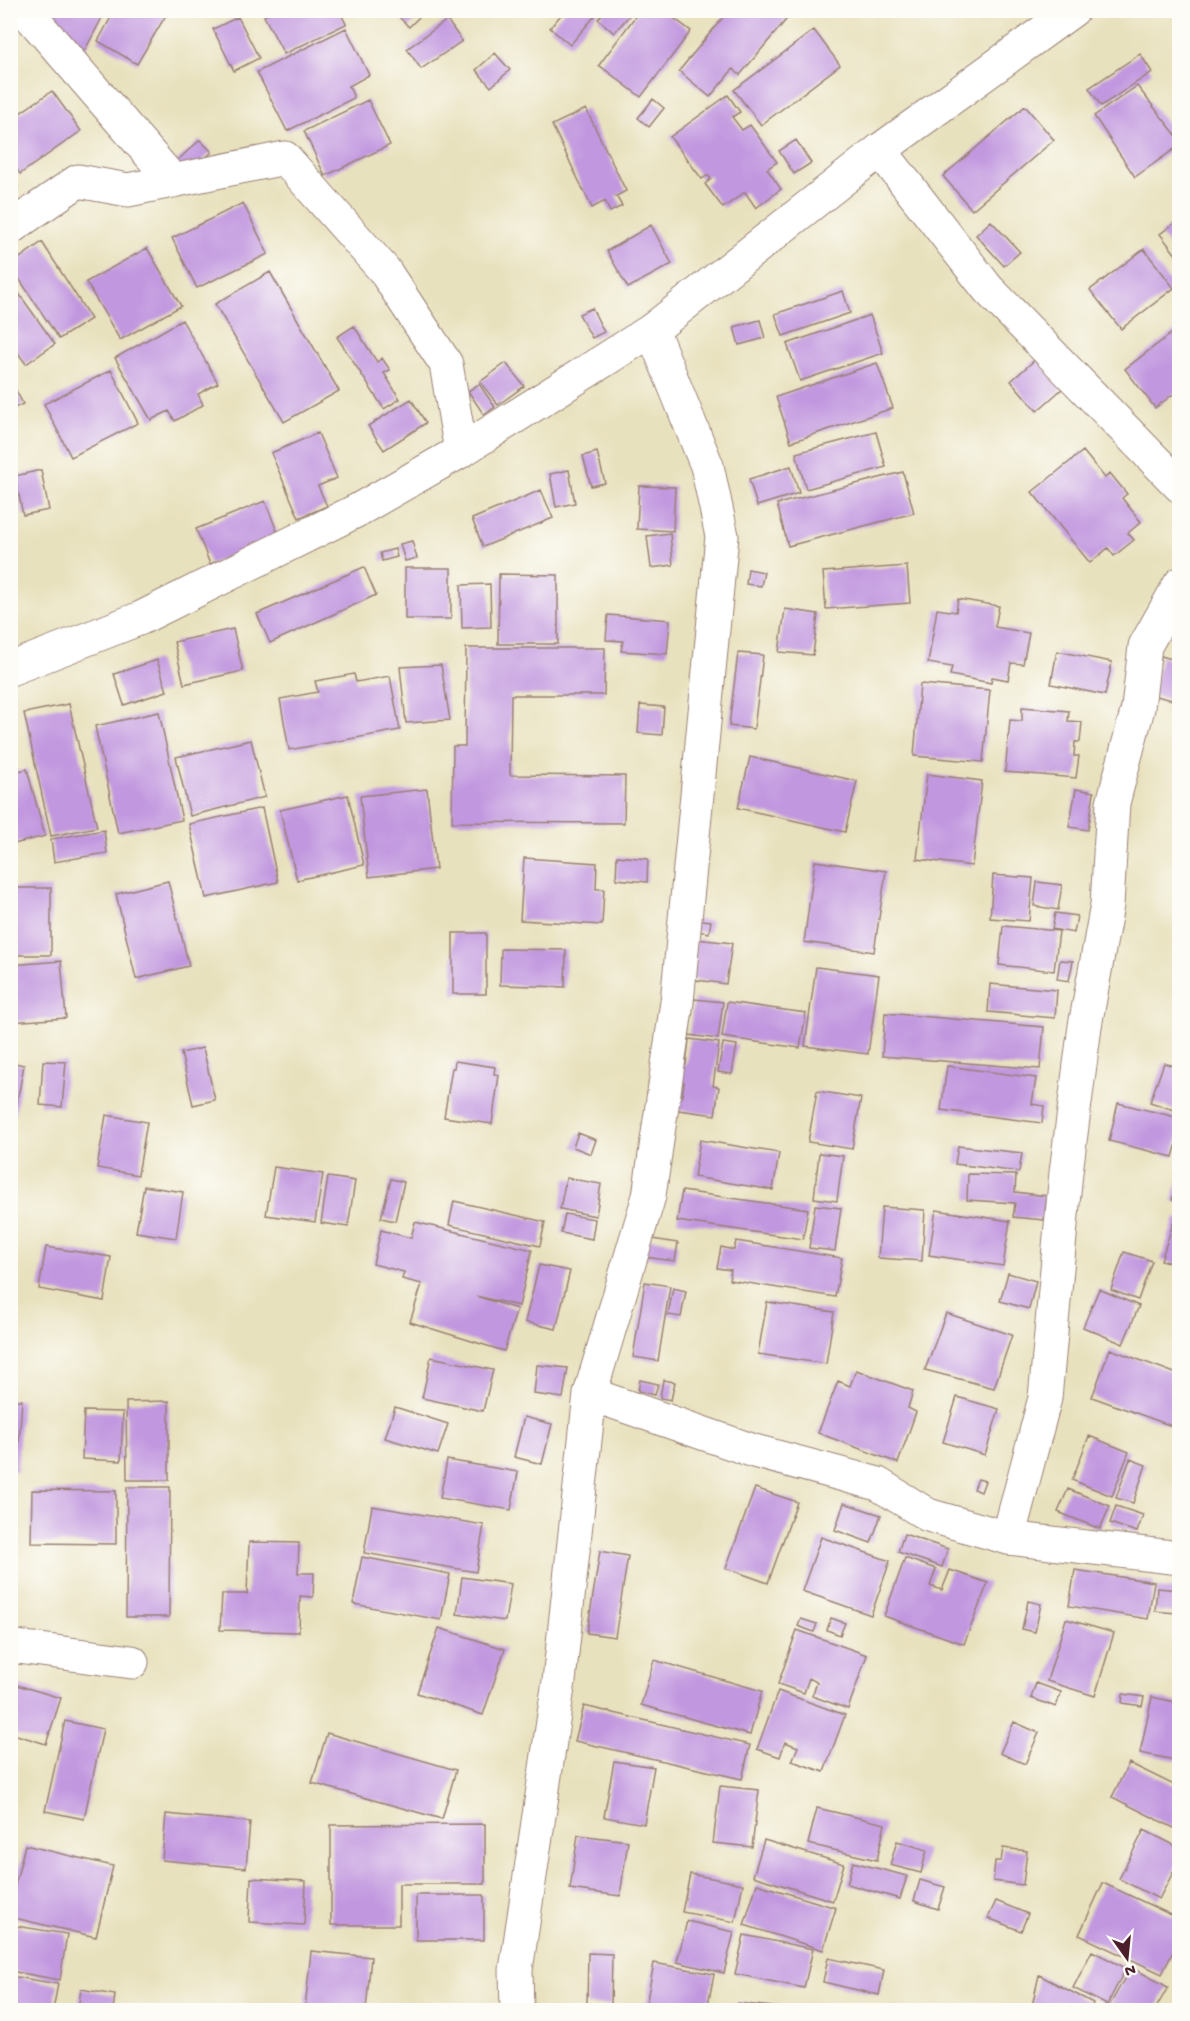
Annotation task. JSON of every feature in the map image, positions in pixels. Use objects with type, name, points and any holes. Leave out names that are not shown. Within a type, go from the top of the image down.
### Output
[{"type":"street","points":[[25,10],[173,181]]},
{"type":"street","points":[[10,669],[141,618],[358,510],[461,451],[652,330],[880,150],[1073,10]]},
{"type":"street","points":[[880,150],[988,289],[1179,486]]},
{"type":"street","points":[[10,228],[78,181],[128,190],[285,158],[384,270],[446,364],[461,451]]},
{"type":"street","points":[[517,2010],[516,1970],[559,1681],[590,1394],[649,1196],[677,1002],[722,536],[707,466],[652,330]]},
{"type":"street","points":[[1008,1538],[1045,1398],[1066,1172],[1084,1026],[1107,905],[1113,803],[1137,708],[1145,646],[1179,584]]},
{"type":"street","points":[[590,1394],[754,1451],[878,1484],[928,1515],[1008,1538],[1179,1558]]},
{"type":"street","points":[[10,1646],[132,1662]]},
{"type":"building","points":[[56,10],[106,10],[85,50],[46,30]]},
{"type":"building","points":[[115,10],[169,10],[137,64],[98,41]]},
{"type":"building","points":[[275,10],[339,10],[346,24],[284,54],[264,16]]},
{"type":"building","points":[[398,10],[426,10],[409,27],[395,13]]},
{"type":"building","points":[[565,10],[600,10],[570,45],[550,28]]},
{"type":"building","points":[[606,10],[634,10],[614,33],[598,19]]},
{"type":"building","points":[[640,10],[663,10],[691,31],[641,97],[599,65]]},
{"type":"building","points":[[729,10],[784,10],[790,15],[740,75],[733,69],[710,97],[679,71]]},
{"type":"building","points":[[238,17],[259,58],[234,71],[213,29]]},
{"type":"building","points":[[447,20],[462,41],[421,69],[407,49]]},
{"type":"building","points":[[346,28],[369,75],[349,86],[354,98],[287,131],[257,72]]},
{"type":"building","points":[[814,30],[840,65],[761,125],[734,90]]},
{"type":"building","points":[[495,53],[510,70],[491,87],[476,70]]},
{"type":"building","points":[[1140,54],[1152,72],[1101,106],[1089,88]]},
{"type":"building","points":[[1137,86],[1180,140],[1180,145],[1135,177],[1094,116]]},
{"type":"building","points":[[52,91],[81,131],[20,174],[10,161],[10,120]]},
{"type":"building","points":[[728,95],[740,112],[732,117],[742,130],[750,125],[777,162],[767,169],[781,189],[756,208],[745,192],[723,208],[705,184],[711,179],[708,175],[702,179],[670,137]]},
{"type":"building","points":[[653,99],[664,108],[649,127],[638,118]]},
{"type":"building","points":[[368,100],[390,145],[325,176],[304,131]]},
{"type":"building","points":[[1025,106],[1054,140],[972,210],[943,176]]},
{"type":"building","points":[[586,109],[626,191],[616,196],[622,206],[610,212],[605,201],[592,208],[552,125]]},
{"type":"building","points":[[200,140],[212,152],[184,178],[172,165]]},
{"type":"building","points":[[796,140],[811,163],[794,174],[779,151]]},
{"type":"building","points":[[10,176],[18,186],[10,191]]},
{"type":"building","points":[[243,203],[268,254],[197,288],[172,238]]},
{"type":"building","points":[[1180,219],[1180,260],[1160,234]]},
{"type":"building","points":[[991,221],[1020,252],[1004,266],[976,235]]},
{"type":"building","points":[[651,225],[672,264],[628,288],[607,251]]},
{"type":"building","points":[[42,242],[91,319],[59,339],[10,265]]},
{"type":"building","points":[[147,248],[181,306],[120,340],[86,282]]},
{"type":"building","points":[[1144,249],[1174,288],[1121,329],[1090,290]]},
{"type":"building","points":[[270,272],[339,391],[284,422],[215,304]]},
{"type":"building","points":[[10,281],[55,344],[26,364],[10,342]]},
{"type":"building","points":[[843,291],[850,313],[783,336],[775,314]]},
{"type":"building","points":[[592,308],[604,332],[592,338],[579,314]]},
{"type":"building","points":[[870,315],[883,353],[800,381],[787,344]]},
{"type":"building","points":[[182,320],[218,383],[198,394],[203,405],[175,421],[169,411],[151,420],[115,358]]},
{"type":"building","points":[[760,320],[765,338],[739,345],[734,327]]},
{"type":"building","points":[[354,326],[377,362],[382,358],[390,370],[384,373],[400,399],[384,409],[337,337]]},
{"type":"building","points":[[1180,327],[1180,389],[1155,408],[1125,369]]},
{"type":"building","points":[[1037,358],[1062,389],[1037,411],[1011,381]]},
{"type":"building","points":[[506,363],[524,386],[498,405],[480,382]]},
{"type":"building","points":[[877,363],[893,408],[791,442],[776,397]]},
{"type":"building","points":[[111,370],[138,423],[71,457],[44,404]]},
{"type":"building","points":[[10,379],[23,404],[10,410]]},
{"type":"building","points":[[479,384],[495,407],[484,415],[468,391]]},
{"type":"building","points":[[411,399],[426,423],[384,450],[368,426]]},
{"type":"building","points":[[876,432],[886,467],[806,489],[796,453]]},
{"type":"building","points":[[318,433],[337,478],[318,486],[327,506],[299,518],[271,453]]},
{"type":"building","points":[[1083,451],[1105,478],[1110,473],[1127,494],[1122,498],[1141,522],[1128,533],[1134,540],[1114,556],[1108,548],[1090,563],[1032,492]]},
{"type":"building","points":[[597,452],[605,483],[591,486],[583,456]]},
{"type":"building","points":[[791,466],[799,493],[757,506],[749,479]]},
{"type":"building","points":[[41,470],[49,510],[23,515],[15,476]]},
{"type":"building","points":[[569,470],[575,503],[556,507],[550,474]]},
{"type":"building","points":[[903,472],[914,513],[788,546],[777,504]]},
{"type":"building","points":[[639,486],[675,487],[673,531],[637,529]]},
{"type":"building","points":[[541,490],[553,518],[483,547],[472,519]]},
{"type":"building","points":[[265,501],[279,536],[210,564],[196,529]]},
{"type":"building","points":[[670,533],[673,565],[651,568],[647,536]]},
{"type":"building","points":[[412,541],[417,558],[405,561],[400,544]]},
{"type":"building","points":[[395,549],[397,557],[382,561],[380,553]]},
{"type":"building","points":[[907,566],[910,603],[826,609],[823,572]]},
{"type":"building","points":[[364,567],[376,595],[270,643],[257,614]]},
{"type":"building","points":[[405,568],[451,568],[451,619],[405,619]]},
{"type":"building","points":[[748,569],[764,572],[761,586],[746,584]]},
{"type":"building","points":[[499,574],[558,575],[558,644],[498,644]]},
{"type":"building","points":[[490,584],[491,627],[462,628],[461,585]]},
{"type":"building","points":[[958,599],[999,606],[995,627],[1029,633],[1023,664],[1011,663],[1008,680],[992,677],[991,683],[950,675],[952,667],[928,663],[937,609],[956,612]]},
{"type":"building","points":[[785,609],[818,614],[813,655],[779,652]]},
{"type":"building","points":[[608,615],[670,620],[667,654],[621,651],[623,641],[606,640]]},
{"type":"building","points":[[233,629],[243,671],[184,684],[174,642]]},
{"type":"building","points":[[466,648],[605,648],[604,695],[511,695],[510,775],[625,776],[624,823],[452,822],[453,746],[465,746]]},
{"type":"building","points":[[1057,651],[1112,662],[1105,695],[1051,684]]},
{"type":"building","points":[[738,653],[763,655],[754,729],[729,726]]},
{"type":"building","points":[[1161,656],[1180,661],[1180,702],[1152,695]]},
{"type":"building","points":[[157,660],[167,691],[124,705],[114,674]]},
{"type":"building","points":[[441,665],[450,720],[406,723],[400,667]]},
{"type":"building","points":[[354,674],[356,682],[390,676],[400,730],[289,750],[280,699],[318,692],[315,681]]},
{"type":"building","points":[[920,684],[990,690],[983,762],[914,756]]},
{"type":"building","points":[[69,704],[97,827],[51,836],[24,713]]},
{"type":"building","points":[[640,705],[664,707],[662,735],[638,733]]},
{"type":"building","points":[[1022,707],[1069,711],[1068,721],[1082,722],[1080,742],[1075,742],[1074,756],[1079,756],[1076,778],[1005,772],[1010,720],[1022,721]]},
{"type":"building","points":[[159,712],[182,820],[118,833],[95,726]]},
{"type":"building","points":[[251,740],[265,797],[190,816],[176,757]]},
{"type":"building","points":[[750,757],[857,781],[845,832],[738,808]]},
{"type":"building","points":[[27,769],[45,836],[10,845],[10,773]]},
{"type":"building","points":[[927,774],[982,781],[972,866],[917,859]]},
{"type":"building","points":[[427,789],[436,869],[369,877],[360,796]]},
{"type":"building","points":[[1076,789],[1094,792],[1088,830],[1069,827]]},
{"type":"building","points":[[348,795],[364,865],[297,880],[280,810]]},
{"type":"building","points":[[262,808],[278,882],[206,898],[189,824]]},
{"type":"building","points":[[104,830],[107,853],[54,862],[51,839]]},
{"type":"building","points":[[617,856],[648,859],[647,882],[616,879]]},
{"type":"building","points":[[524,858],[597,863],[596,889],[604,889],[602,925],[520,920]]},
{"type":"building","points":[[815,861],[886,871],[874,952],[804,942]]},
{"type":"building","points":[[993,875],[1033,878],[1029,921],[990,918]]},
{"type":"building","points":[[168,881],[189,966],[136,979],[116,894]]},
{"type":"building","points":[[1037,882],[1062,885],[1058,910],[1034,906]]},
{"type":"building","points":[[10,888],[51,888],[51,955],[10,955]]},
{"type":"building","points":[[1055,913],[1077,916],[1074,933],[1052,929]]},
{"type":"building","points":[[693,919],[711,921],[709,933],[691,930]]},
{"type":"building","points":[[1003,926],[1059,931],[1054,971],[999,965]]},
{"type":"building","points":[[453,933],[486,933],[486,994],[453,994]]},
{"type":"building","points":[[696,939],[732,943],[726,984],[689,979]]},
{"type":"building","points":[[501,949],[566,950],[565,987],[500,985]]},
{"type":"building","points":[[1060,960],[1073,961],[1069,981],[1057,979]]},
{"type":"building","points":[[61,961],[66,1018],[10,1022],[10,965]]},
{"type":"building","points":[[816,967],[879,975],[868,1054],[805,1046]]},
{"type":"building","points":[[990,984],[1057,990],[1055,1018],[988,1012]]},
{"type":"building","points":[[694,999],[723,1002],[718,1039],[689,1035]]},
{"type":"building","points":[[727,1002],[806,1013],[800,1048],[722,1037]]},
{"type":"building","points":[[885,1013],[1044,1027],[1040,1069],[882,1056]]},
{"type":"building","points":[[689,1039],[719,1043],[713,1086],[719,1087],[715,1115],[671,1109],[673,1096],[682,1097],[684,1082],[674,1081],[677,1064],[686,1065]]},
{"type":"building","points":[[723,1043],[737,1045],[732,1074],[718,1072]]},
{"type":"building","points":[[203,1048],[215,1100],[193,1105],[181,1053]]},
{"type":"building","points":[[43,1061],[66,1062],[62,1107],[40,1105]]},
{"type":"building","points":[[455,1061],[495,1067],[494,1074],[499,1075],[492,1124],[444,1117]]},
{"type":"building","points":[[10,1062],[24,1065],[14,1119],[10,1119]]},
{"type":"building","points":[[1164,1063],[1180,1068],[1180,1112],[1150,1102]]},
{"type":"building","points":[[947,1066],[1036,1078],[1032,1104],[1044,1106],[1042,1123],[941,1110]]},
{"type":"building","points":[[817,1091],[861,1098],[852,1149],[808,1142]]},
{"type":"building","points":[[1118,1103],[1180,1118],[1180,1132],[1173,1157],[1109,1141]]},
{"type":"building","points":[[106,1115],[147,1122],[138,1175],[97,1168]]},
{"type":"building","points":[[578,1133],[596,1140],[591,1154],[573,1147]]},
{"type":"building","points":[[700,1140],[779,1153],[773,1190],[694,1177]]},
{"type":"building","points":[[958,1146],[1022,1153],[1019,1172],[955,1164]]},
{"type":"building","points":[[819,1153],[843,1156],[837,1201],[814,1198]]},
{"type":"building","points":[[274,1167],[323,1174],[315,1222],[266,1215]]},
{"type":"building","points":[[968,1174],[1016,1175],[1015,1192],[1047,1196],[1044,1220],[1013,1217],[1015,1203],[967,1200]]},
{"type":"building","points":[[328,1177],[355,1181],[348,1227],[321,1223]]},
{"type":"building","points":[[566,1178],[601,1184],[596,1216],[560,1209]]},
{"type":"building","points":[[391,1179],[404,1182],[395,1221],[381,1218]]},
{"type":"building","points":[[1180,1179],[1180,1203],[1172,1200]]},
{"type":"building","points":[[144,1186],[183,1192],[176,1238],[136,1232]]},
{"type":"building","points":[[682,1191],[808,1209],[803,1239],[677,1221]]},
{"type":"building","points":[[454,1201],[545,1222],[540,1246],[449,1225]]},
{"type":"building","points":[[815,1205],[841,1208],[835,1251],[809,1248]]},
{"type":"building","points":[[882,1207],[925,1210],[922,1261],[878,1258]]},
{"type":"building","points":[[936,1210],[1010,1221],[1003,1266],[929,1255]]},
{"type":"building","points":[[565,1214],[595,1219],[592,1239],[561,1233]]},
{"type":"building","points":[[1175,1218],[1180,1219],[1180,1266],[1161,1260]]},
{"type":"building","points":[[415,1222],[532,1250],[519,1306],[476,1296],[517,1309],[504,1351],[410,1322],[422,1284],[402,1279],[404,1272],[373,1264],[381,1230],[411,1238]]},
{"type":"building","points":[[646,1238],[678,1243],[675,1261],[644,1257]]},
{"type":"building","points":[[736,1241],[842,1258],[835,1297],[729,1280],[731,1270],[717,1268],[721,1247],[734,1250]]},
{"type":"building","points":[[10,1245],[14,1245],[12,1275],[10,1275]]},
{"type":"building","points":[[46,1247],[111,1257],[104,1301],[39,1289]]},
{"type":"building","points":[[1124,1252],[1152,1261],[1138,1300],[1111,1290]]},
{"type":"building","points":[[539,1265],[570,1271],[556,1329],[525,1322]]},
{"type":"building","points":[[1008,1273],[1036,1281],[1029,1309],[1000,1301]]},
{"type":"building","points":[[645,1282],[670,1286],[658,1361],[633,1357]]},
{"type":"building","points":[[673,1288],[686,1291],[681,1317],[668,1315]]},
{"type":"building","points":[[1099,1289],[1139,1306],[1123,1344],[1083,1327]]},
{"type":"building","points":[[767,1302],[834,1312],[826,1364],[758,1354]]},
{"type":"building","points":[[946,1313],[1012,1335],[994,1388],[925,1370]]},
{"type":"building","points":[[1110,1349],[1180,1375],[1180,1429],[1092,1397]]},
{"type":"building","points":[[431,1357],[493,1370],[483,1411],[422,1398]]},
{"type":"building","points":[[537,1365],[568,1368],[563,1398],[534,1394]]},
{"type":"building","points":[[856,1370],[913,1391],[908,1408],[916,1412],[898,1463],[818,1433],[838,1381],[850,1386]]},
{"type":"building","points":[[640,1380],[658,1384],[655,1395],[638,1391]]},
{"type":"building","points":[[663,1380],[675,1382],[671,1400],[660,1398]]},
{"type":"building","points":[[957,1397],[999,1409],[985,1455],[943,1442]]},
{"type":"building","points":[[10,1400],[22,1400],[17,1471],[10,1471]]},
{"type":"building","points":[[169,1401],[169,1480],[127,1480],[126,1402]]},
{"type":"building","points":[[395,1407],[448,1424],[438,1454],[385,1438]]},
{"type":"building","points":[[84,1411],[123,1412],[121,1461],[82,1459]]},
{"type":"building","points":[[524,1417],[552,1424],[542,1464],[514,1457]]},
{"type":"building","points":[[1089,1436],[1129,1452],[1112,1496],[1072,1480]]},
{"type":"building","points":[[1130,1459],[1146,1465],[1133,1503],[1116,1498]]},
{"type":"building","points":[[447,1460],[518,1472],[511,1510],[440,1498]]},
{"type":"building","points":[[978,1479],[985,1481],[981,1492],[974,1489]]},
{"type":"building","points":[[127,1487],[170,1487],[169,1617],[126,1617]]},
{"type":"building","points":[[755,1488],[797,1502],[768,1583],[726,1568]]},
{"type":"building","points":[[1068,1489],[1110,1506],[1100,1529],[1058,1512]]},
{"type":"building","points":[[32,1490],[116,1491],[116,1544],[31,1543]]},
{"type":"building","points":[[844,1503],[881,1515],[871,1543],[835,1530]]},
{"type":"building","points":[[372,1506],[484,1525],[476,1572],[364,1553]]},
{"type":"building","points":[[1116,1506],[1143,1515],[1137,1532],[1110,1523]]},
{"type":"building","points":[[904,1534],[948,1549],[942,1567],[898,1552]]},
{"type":"building","points":[[821,1537],[890,1561],[871,1615],[802,1591]]},
{"type":"building","points":[[249,1542],[299,1543],[298,1573],[314,1573],[313,1597],[300,1596],[299,1632],[220,1630],[222,1594],[247,1594]]},
{"type":"building","points":[[600,1551],[628,1556],[615,1637],[587,1633]]},
{"type":"building","points":[[362,1557],[450,1574],[441,1620],[353,1604]]},
{"type":"building","points":[[905,1558],[936,1569],[930,1586],[942,1590],[950,1570],[988,1583],[964,1644],[884,1616]]},
{"type":"building","points":[[1075,1570],[1154,1582],[1148,1619],[1069,1606]]},
{"type":"building","points":[[462,1577],[511,1584],[505,1621],[457,1614]]},
{"type":"building","points":[[1157,1588],[1179,1590],[1176,1613],[1155,1611]]},
{"type":"building","points":[[1028,1601],[1041,1604],[1035,1632],[1022,1629]]},
{"type":"building","points":[[831,1618],[845,1623],[840,1635],[827,1630]]},
{"type":"building","points":[[801,1619],[817,1624],[814,1632],[798,1626]]},
{"type":"building","points":[[1066,1619],[1114,1633],[1095,1696],[1047,1681]]},
{"type":"building","points":[[439,1628],[505,1649],[483,1715],[417,1693]]},
{"type":"building","points":[[797,1630],[867,1655],[848,1709],[812,1696],[817,1682],[809,1678],[804,1693],[778,1684]]},
{"type":"building","points":[[654,1660],[762,1691],[750,1735],[641,1705]]},
{"type":"building","points":[[1036,1683],[1061,1692],[1056,1707],[1031,1698]]},
{"type":"building","points":[[17,1685],[61,1698],[46,1744],[10,1733],[10,1705]]},
{"type":"building","points":[[778,1691],[845,1715],[824,1772],[792,1761],[798,1747],[785,1742],[780,1757],[757,1749]]},
{"type":"building","points":[[1123,1694],[1144,1697],[1142,1706],[1122,1703]]},
{"type":"building","points":[[1152,1697],[1180,1703],[1180,1761],[1140,1753]]},
{"type":"building","points":[[584,1706],[750,1745],[742,1779],[575,1741]]},
{"type":"building","points":[[65,1721],[103,1729],[84,1819],[45,1811]]},
{"type":"building","points":[[1014,1722],[1039,1733],[1025,1764],[1000,1753]]},
{"type":"building","points":[[327,1733],[456,1770],[442,1819],[312,1783]]},
{"type":"building","points":[[614,1761],[654,1767],[644,1824],[604,1817]]},
{"type":"building","points":[[1129,1763],[1180,1788],[1180,1831],[1112,1797]]},
{"type":"building","points":[[720,1786],[759,1790],[752,1847],[713,1843]]},
{"type":"building","points":[[817,1808],[885,1824],[877,1860],[808,1844]]},
{"type":"building","points":[[166,1814],[250,1822],[246,1868],[162,1860]]},
{"type":"building","points":[[485,1824],[485,1884],[399,1884],[399,1925],[331,1925],[331,1825]]},
{"type":"building","points":[[1144,1830],[1180,1848],[1180,1859],[1159,1899],[1119,1879]]},
{"type":"building","points":[[578,1835],[628,1841],[620,1896],[570,1889]]},
{"type":"building","points":[[764,1840],[844,1864],[833,1901],[753,1876]]},
{"type":"building","points":[[897,1841],[927,1850],[921,1873],[890,1865]]},
{"type":"building","points":[[25,1845],[113,1866],[96,1937],[10,1917],[10,1905]]},
{"type":"building","points":[[1003,1848],[1027,1851],[1023,1885],[993,1881],[995,1861],[1001,1861]]},
{"type":"building","points":[[853,1862],[907,1876],[900,1899],[847,1884]]},
{"type":"building","points":[[690,1874],[743,1884],[735,1922],[682,1912]]},
{"type":"building","points":[[251,1878],[306,1881],[304,1925],[249,1922]]},
{"type":"building","points":[[920,1880],[945,1887],[938,1909],[914,1901]]},
{"type":"building","points":[[1103,1883],[1180,1919],[1180,1937],[1162,1974],[1079,1935]]},
{"type":"building","points":[[757,1884],[836,1908],[823,1950],[744,1925]]},
{"type":"building","points":[[416,1895],[484,1895],[484,1940],[416,1940]]},
{"type":"building","points":[[996,1901],[1028,1914],[1021,1931],[988,1918]]},
{"type":"building","points":[[687,1921],[734,1932],[724,1973],[677,1962]]},
{"type":"building","points":[[10,1925],[67,1934],[60,1980],[10,1971]]},
{"type":"building","points":[[744,1935],[813,1949],[804,1988],[735,1974]]},
{"type":"building","points":[[311,1951],[371,1957],[366,2010],[305,2010]]},
{"type":"building","points":[[1092,1951],[1126,1968],[1107,2005],[1073,1988]]},
{"type":"building","points":[[588,1953],[612,1954],[611,2005],[587,2005]]},
{"type":"building","points":[[828,1958],[884,1970],[879,1995],[823,1982]]},
{"type":"building","points":[[654,1963],[714,1974],[707,2010],[645,2010]]},
{"type":"building","points":[[1131,1967],[1168,1987],[1155,2010],[1107,2010]]},
{"type":"building","points":[[1039,1975],[1093,2003],[1091,2010],[1031,2010]]},
{"type":"building","points":[[10,1976],[58,1984],[53,2010],[10,2010]]},
{"type":"building","points":[[81,1989],[115,1995],[113,2010],[78,2010]]},
{"type":"building","points":[[737,2003],[792,2009],[792,2010],[736,2010]]}]
